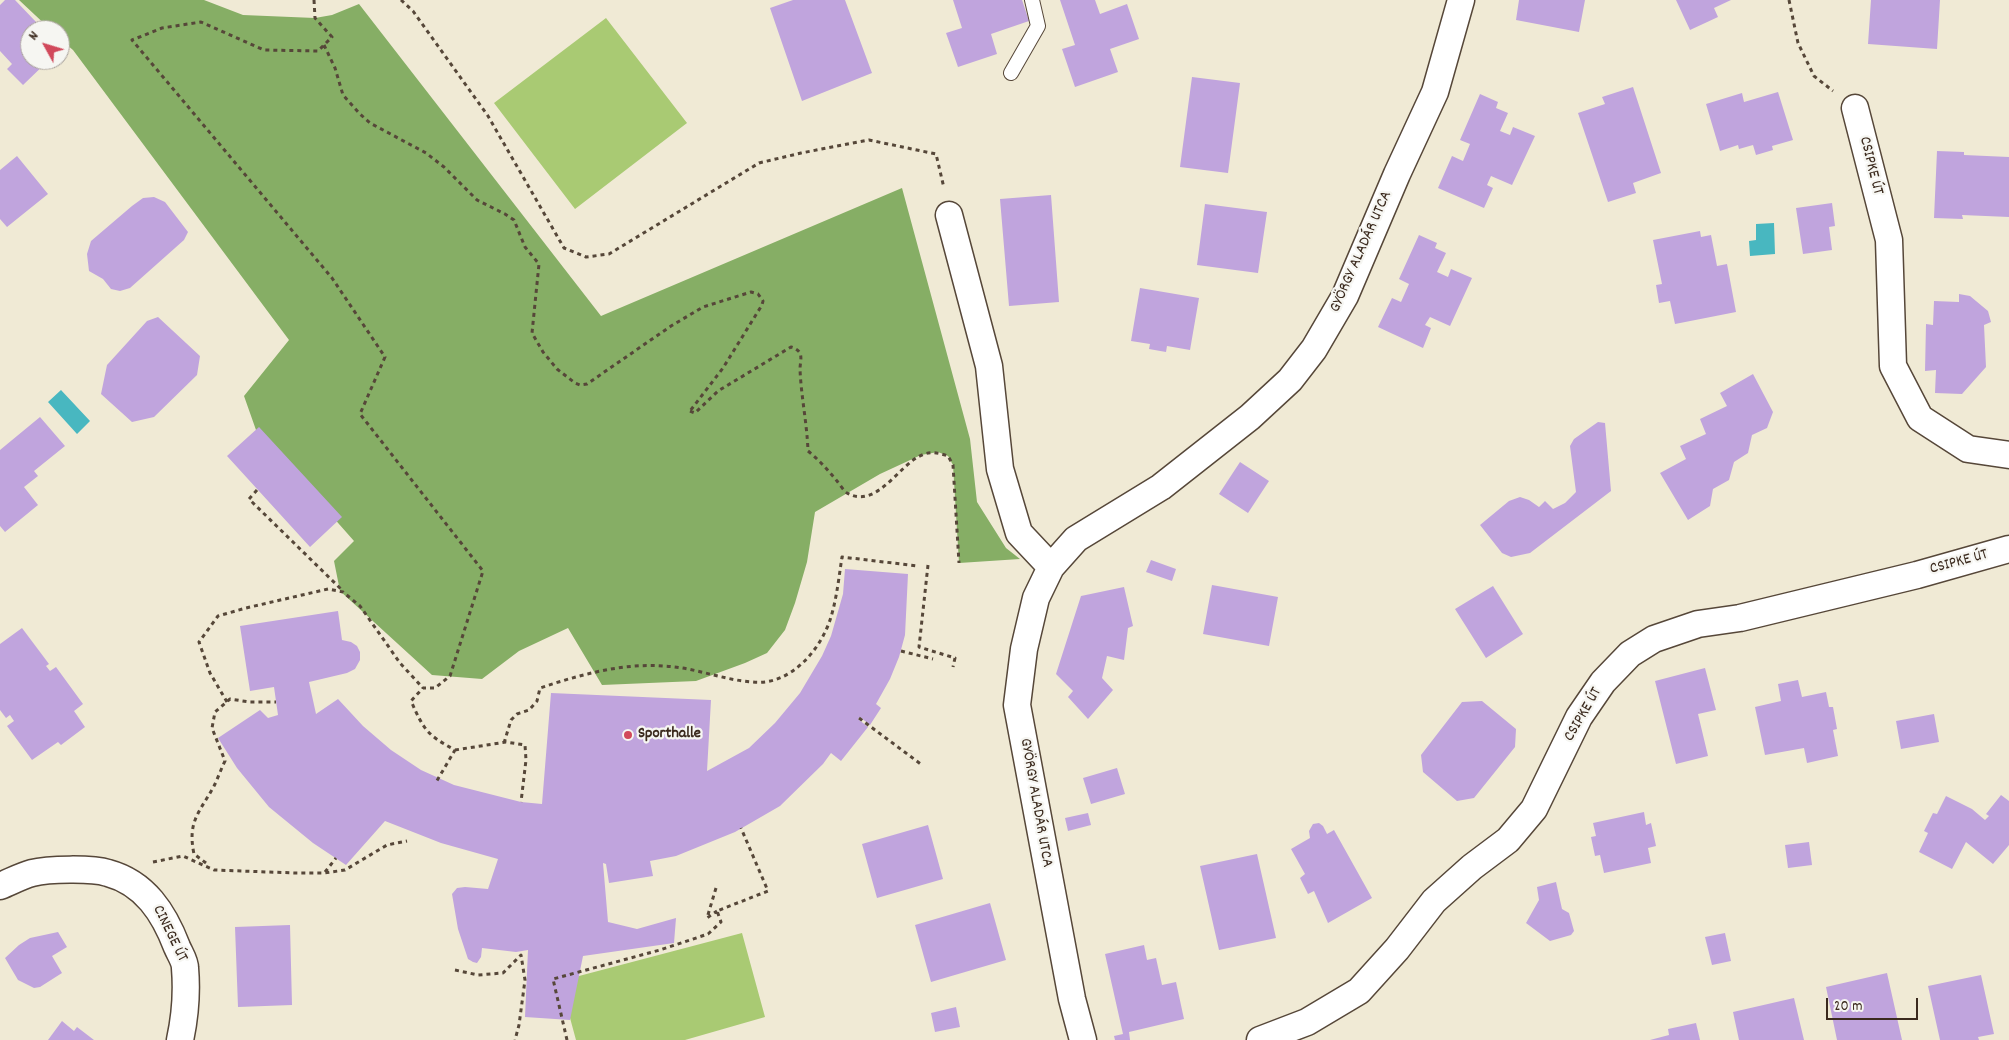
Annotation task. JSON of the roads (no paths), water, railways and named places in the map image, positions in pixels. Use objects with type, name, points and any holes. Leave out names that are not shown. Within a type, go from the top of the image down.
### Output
[{"type":"street","name":"GYÖRGY ALADÁR UTCA","points":[[1083,1040],[1072,998],[1017,705],[1024,649],[1036,598],[1051,567],[1076,539],[1160,486],[1250,417],[1290,380],[1314,348],[1346,296],[1397,174],[1435,92],[1461,0]]},
{"type":"street","name":"CSIPKE ÚT","points":[[1855,108],[1889,240],[1893,366],[1920,418],[1968,449],[2009,455]]},
{"type":"street","points":[[950,215],[989,366],[1000,469],[1018,533],[1051,567]]},
{"type":"street","name":"CSIPKE ÚT","points":[[1260,1040],[1307,1022],[1359,991],[1396,949],[1434,901],[1472,867],[1508,840],[1534,809],[1579,717],[1603,682],[1630,654],[1654,639],[1698,624],[1740,618],[1917,575],[2009,549]]},
{"type":"street","name":"CINEGE ÚT","points":[[0,886],[32,873],[98,871],[125,880],[152,898],[170,929],[185,966],[184,1021],[180,1040]]},
{"type":"lane","points":[[1011,73],[1038,26],[1032,0]]},
{"type":"water","points":[[1774,223],[1775,254],[1750,256],[1749,241],[1756,240],[1756,224]]},
{"type":"water","points":[[61,390],[90,421],[77,434],[48,402]]},
{"type":"place","name":"Sporthalle","points":[[628,735]]}]
